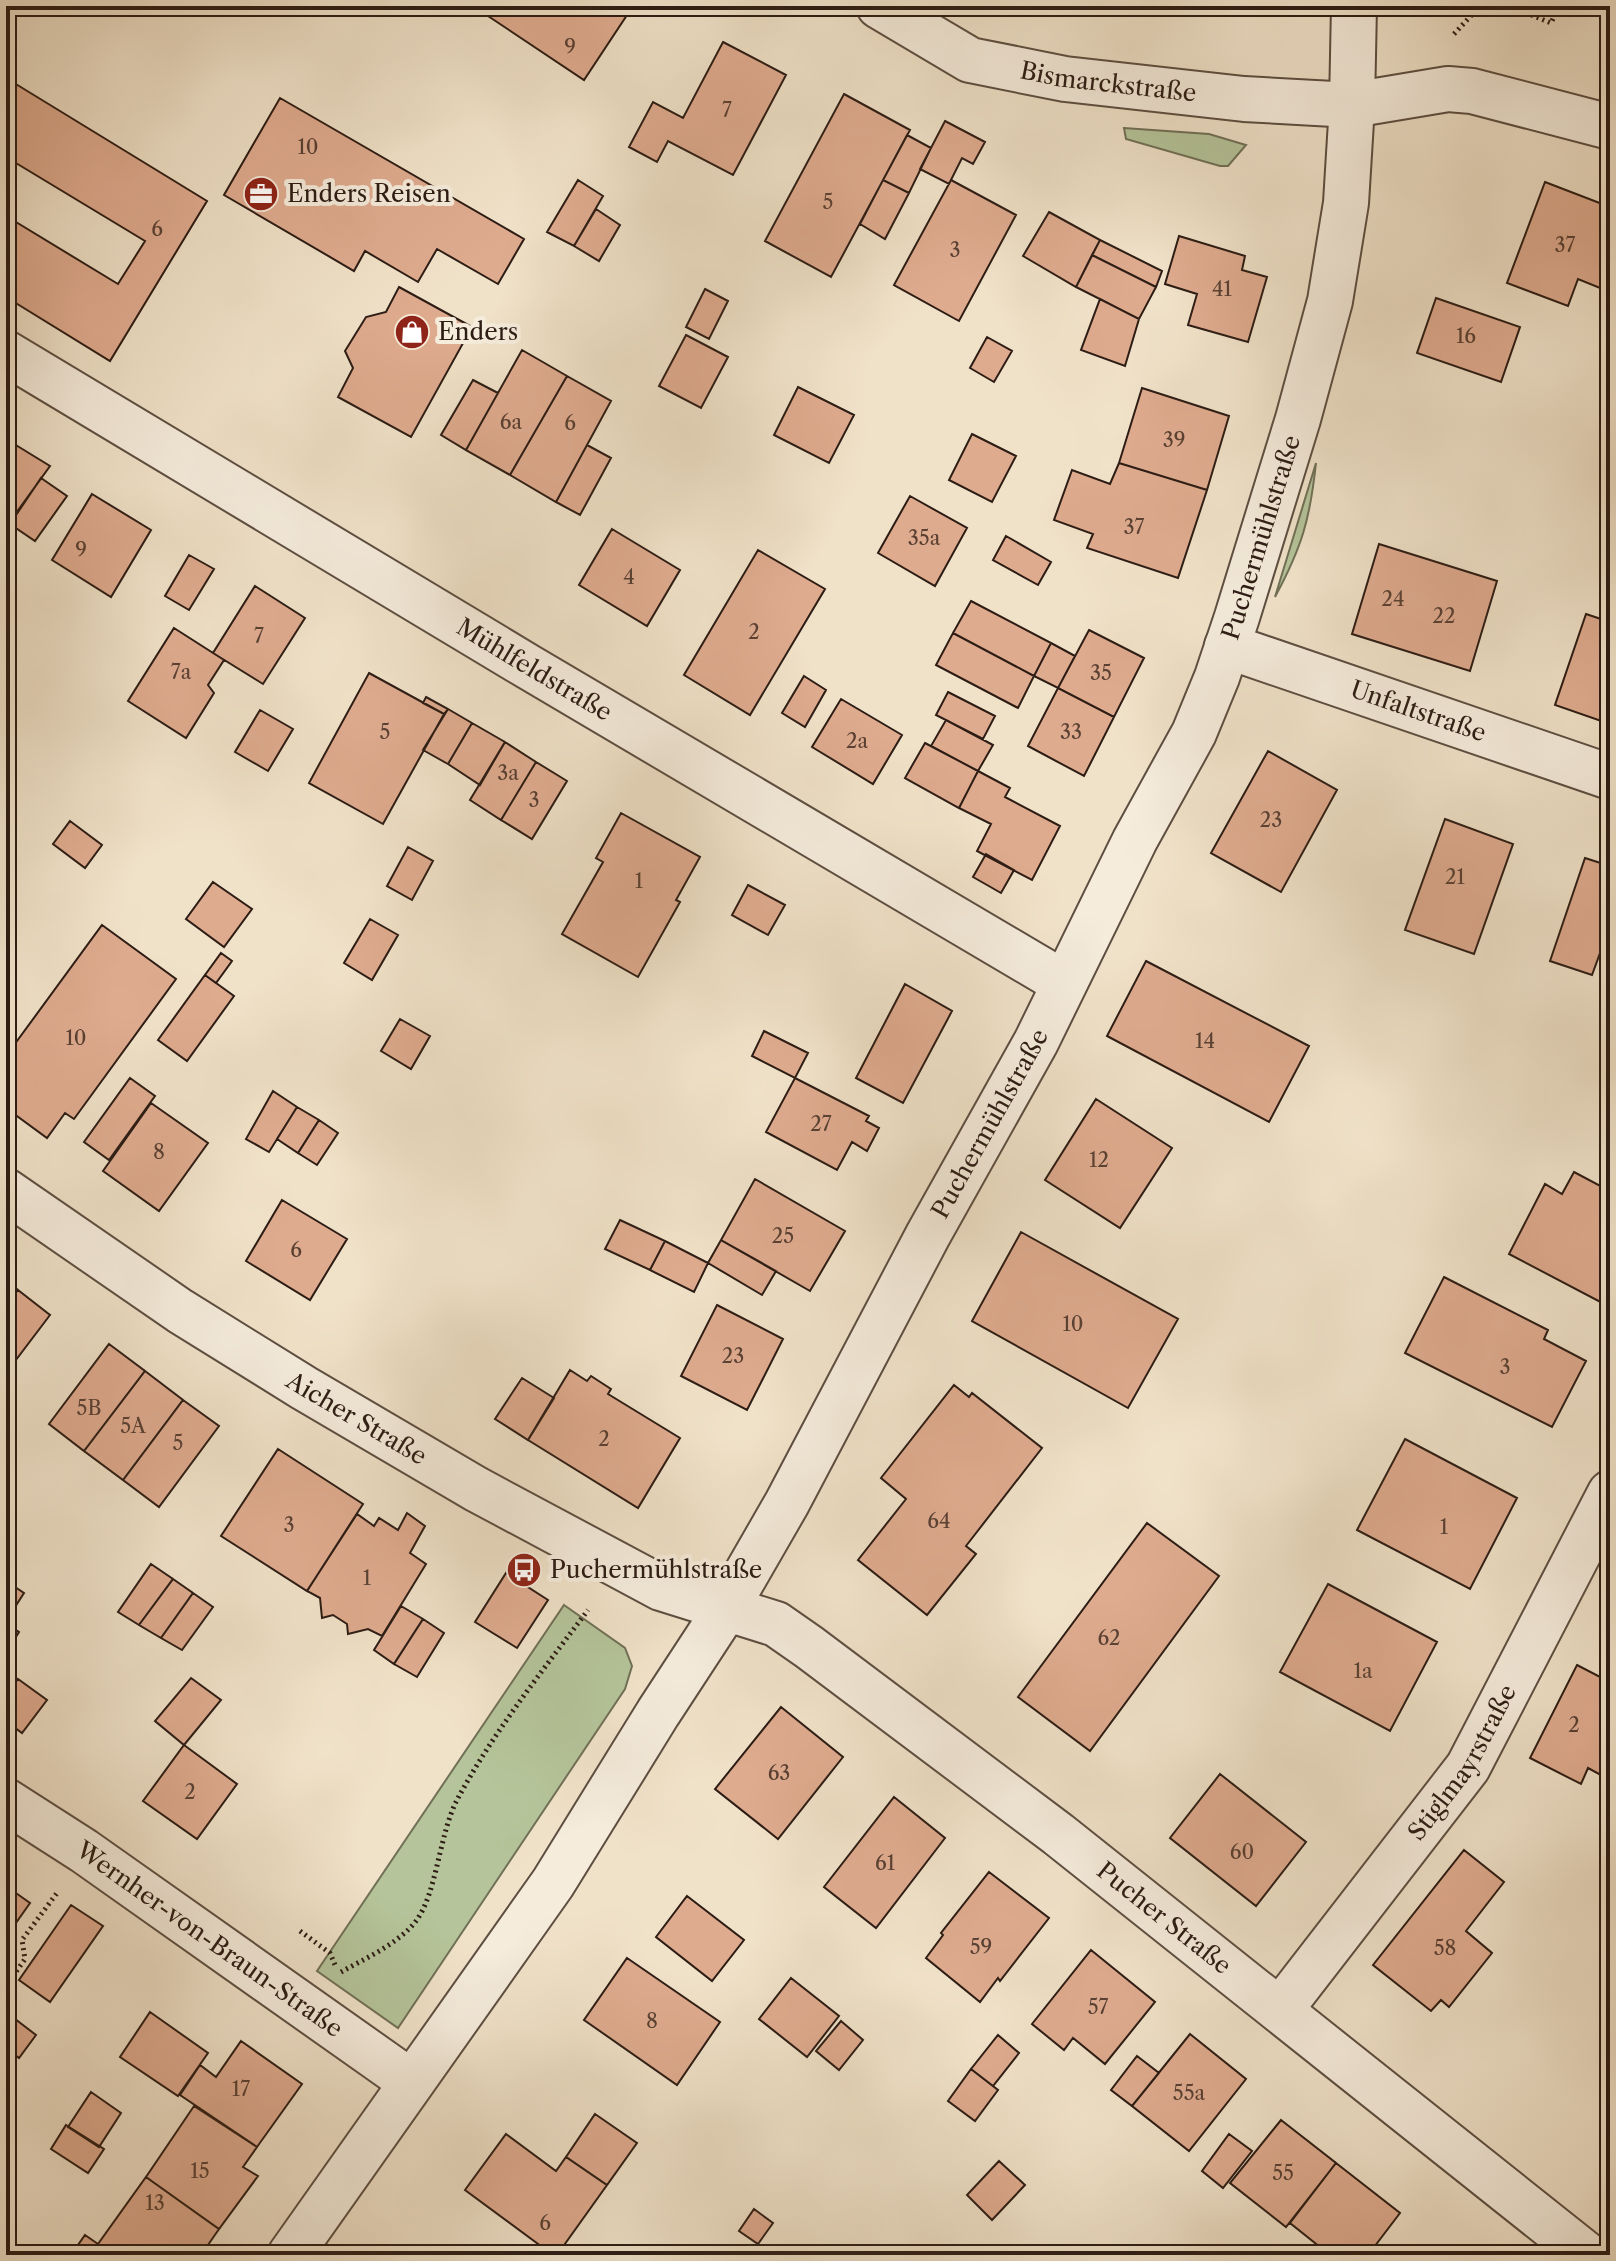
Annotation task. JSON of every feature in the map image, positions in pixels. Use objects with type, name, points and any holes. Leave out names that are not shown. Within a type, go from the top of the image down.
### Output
[{"type":"street","name":"Bismarckstraße","points":[[879,6],[963,56],[984,63],[1080,81],[1244,99],[1352,105],[1448,89],[1472,91],[1610,127]]},
{"type":"street","name":"Puchermühlstraße","points":[[290,2255],[553,1883],[726,1609],[787,1503],[928,1235],[1036,1042],[1135,840],[1194,733],[1227,646],[1298,419],[1330,301],[1346,203],[1354,6]]},
{"type":"street","name":"Mühlfeldstraße","points":[[6,353],[1064,983]]},
{"type":"street","name":"Unfaltstraße","points":[[1227,646],[1610,777]]},
{"type":"street","name":"Aicher Straße","points":[[6,1191],[180,1311],[476,1489],[661,1588],[726,1609]]},
{"type":"street","name":"Stiglmayrstraße","points":[[1280,2010],[1468,1767],[1610,1493]]},
{"type":"street","name":"Pucher Straße","points":[[726,1609],[776,1624],[809,1647],[1058,1834],[1587,2255]]},
{"type":"street","name":"Wernher-von-Braun-Straße","points":[[6,1801],[84,1851],[411,2082]]},
{"type":"path","points":[[1454,34],[1480,6]]},
{"type":"path","points":[[1509,6],[1551,23],[1559,6]]},
{"type":"path","points":[[312,2013],[339,1974],[415,1923],[424,1908],[440,1845],[456,1801],[499,1733],[588,1610]]},
{"type":"path","points":[[6,1986],[25,1959],[22,1940],[84,1851]]},
{"type":"path","points":[[300,1931],[330,1953],[339,1974]]},
{"type":"green space","points":[[1124,128],[1209,134],[1246,145],[1228,166],[1220,166],[1126,139]]},
{"type":"green space","points":[[1316,463],[1303,532],[1275,597]]},
{"type":"green space","points":[[564,1605],[625,1648],[632,1666],[625,1689],[398,2028],[317,1971]]},
{"type":"building","points":[[490,6],[633,6],[584,80],[485,14]]},
{"type":"building","points":[[723,42],[786,75],[733,175],[668,141],[657,162],[629,147],[653,102],[683,118]]},
{"type":"building","points":[[6,78],[207,201],[110,361],[6,297],[6,216],[118,284],[145,241],[6,157]]},
{"type":"building","points":[[844,94],[910,130],[831,277],[765,241]]},
{"type":"building","points":[[280,98],[524,239],[498,284],[437,249],[418,282],[365,251],[354,271],[224,195]]},
{"type":"building","points":[[945,121],[985,142],[973,164],[962,158],[949,184],[920,169]]},
{"type":"building","points":[[907,135],[931,148],[909,193],[883,180]]},
{"type":"building","points":[[578,180],[603,196],[574,246],[547,232]]},
{"type":"building","points":[[883,180],[909,193],[885,239],[860,224]]},
{"type":"building","points":[[951,180],[1016,215],[959,321],[894,285]]},
{"type":"building","points":[[1545,182],[1610,207],[1610,292],[1578,279],[1568,306],[1507,283]]},
{"type":"building","points":[[596,209],[620,225],[599,261],[574,246]]},
{"type":"building","points":[[1049,212],[1100,240],[1076,287],[1023,256]]},
{"type":"building","points":[[1179,236],[1245,256],[1242,270],[1267,277],[1248,342],[1188,325],[1197,294],[1165,284]]},
{"type":"building","points":[[1100,240],[1162,271],[1156,287],[1092,255]]},
{"type":"building","points":[[1092,255],[1156,287],[1139,319],[1076,287]]},
{"type":"building","points":[[399,287],[472,327],[411,437],[338,397],[353,368],[345,351],[366,317],[386,312]]},
{"type":"building","points":[[705,289],[728,301],[709,339],[686,327]]},
{"type":"building","points":[[1436,298],[1520,327],[1501,382],[1417,353]]},
{"type":"building","points":[[1100,299],[1139,319],[1125,366],[1081,350]]},
{"type":"building","points":[[686,335],[728,357],[701,408],[659,386]]},
{"type":"building","points":[[987,337],[1012,351],[994,382],[970,368]]},
{"type":"building","points":[[522,350],[567,376],[510,475],[466,450]]},
{"type":"building","points":[[567,376],[611,401],[556,502],[510,475]]},
{"type":"building","points":[[473,380],[498,393],[466,450],[441,435]]},
{"type":"building","points":[[798,387],[854,415],[829,463],[774,435]]},
{"type":"building","points":[[1142,388],[1229,416],[1207,490],[1119,463]]},
{"type":"building","points":[[972,434],[1016,456],[992,502],[949,480]]},
{"type":"building","points":[[6,439],[50,466],[6,527]]},
{"type":"building","points":[[587,445],[611,458],[580,515],[556,502]]},
{"type":"building","points":[[1119,463],[1207,490],[1178,578],[1087,548],[1093,534],[1054,520],[1072,470],[1110,484]]},
{"type":"building","points":[[41,478],[67,496],[35,541],[10,524]]},
{"type":"building","points":[[92,494],[151,530],[111,597],[52,560]]},
{"type":"building","points":[[910,496],[967,528],[935,586],[878,553]]},
{"type":"building","points":[[612,529],[680,570],[647,626],[579,585]]},
{"type":"building","points":[[1006,536],[1051,562],[1038,585],[993,560]]},
{"type":"building","points":[[1379,544],[1497,581],[1470,671],[1352,634]]},
{"type":"building","points":[[758,550],[825,589],[750,715],[684,675]]},
{"type":"building","points":[[189,555],[214,569],[189,610],[165,596]]},
{"type":"building","points":[[255,586],[305,618],[263,684],[213,653]]},
{"type":"building","points":[[971,601],[1051,643],[1034,676],[953,633]]},
{"type":"building","points":[[1586,614],[1610,622],[1610,716],[1607,723],[1555,705]]},
{"type":"building","points":[[174,628],[224,660],[208,685],[214,693],[186,738],[128,701]]},
{"type":"building","points":[[1089,630],[1144,658],[1114,717],[1058,688]]},
{"type":"building","points":[[953,633],[1034,676],[1018,708],[936,665]]},
{"type":"building","points":[[1051,643],[1075,656],[1058,688],[1034,676]]},
{"type":"building","points":[[369,673],[444,714],[383,824],[309,783]]},
{"type":"building","points":[[804,676],[826,690],[805,727],[782,713]]},
{"type":"building","points":[[1058,688],[1114,717],[1084,776],[1028,746]]},
{"type":"building","points":[[948,692],[995,716],[983,739],[936,715]]},
{"type":"building","points":[[426,697],[448,709],[444,714],[423,703]]},
{"type":"building","points":[[841,699],[902,735],[873,784],[812,747]]},
{"type":"building","points":[[448,709],[472,723],[448,764],[423,750]]},
{"type":"building","points":[[260,710],[293,729],[268,771],[235,752]]},
{"type":"building","points":[[946,720],[993,745],[978,771],[931,746]]},
{"type":"building","points":[[472,723],[505,742],[480,785],[448,764]]},
{"type":"building","points":[[505,742],[536,762],[501,820],[470,800]]},
{"type":"building","points":[[925,743],[978,771],[959,808],[905,778]]},
{"type":"building","points":[[1268,751],[1337,790],[1281,892],[1211,853]]},
{"type":"building","points":[[536,762],[567,781],[532,839],[501,820]]},
{"type":"building","points":[[978,771],[1010,788],[1005,797],[1060,826],[1032,880],[977,851],[991,824],[959,808]]},
{"type":"building","points":[[621,813],[700,857],[676,900],[680,902],[638,977],[562,934],[603,862],[596,858]]},
{"type":"building","points":[[1445,819],[1513,844],[1474,954],[1405,930]]},
{"type":"building","points":[[70,821],[102,845],[85,868],[53,844]]},
{"type":"building","points":[[408,847],[433,861],[412,900],[387,886]]},
{"type":"building","points":[[986,854],[1014,870],[1001,893],[973,877]]},
{"type":"building","points":[[1585,858],[1610,866],[1610,947],[1603,945],[1592,975],[1550,961]]},
{"type":"building","points":[[213,882],[252,909],[224,947],[186,919]]},
{"type":"building","points":[[748,885],[785,905],[768,935],[732,915]]},
{"type":"building","points":[[370,919],[398,935],[372,980],[344,963]]},
{"type":"building","points":[[102,925],[176,979],[74,1119],[65,1113],[47,1138],[6,1108],[6,1056]]},
{"type":"building","points":[[221,953],[232,961],[216,983],[205,975]]},
{"type":"building","points":[[1146,961],[1309,1046],[1269,1122],[1107,1036]]},
{"type":"building","points":[[205,975],[234,996],[187,1061],[158,1040]]},
{"type":"building","points":[[905,984],[952,1011],[903,1103],[856,1078]]},
{"type":"building","points":[[400,1019],[430,1036],[411,1069],[381,1051]]},
{"type":"building","points":[[764,1031],[808,1053],[795,1078],[752,1056]]},
{"type":"building","points":[[130,1078],[155,1096],[109,1160],[84,1142]]},
{"type":"building","points":[[795,1078],[869,1116],[866,1121],[879,1128],[867,1151],[852,1142],[837,1170],[766,1132]]},
{"type":"building","points":[[273,1091],[297,1107],[269,1152],[246,1139]]},
{"type":"building","points":[[1096,1099],[1172,1148],[1120,1228],[1045,1180]]},
{"type":"building","points":[[151,1103],[208,1143],[159,1211],[103,1171]]},
{"type":"building","points":[[297,1107],[319,1120],[298,1153],[277,1139]]},
{"type":"building","points":[[319,1120],[338,1133],[317,1165],[298,1153]]},
{"type":"building","points":[[1574,1172],[1610,1191],[1610,1307],[1509,1254],[1545,1184],[1562,1194]]},
{"type":"building","points":[[755,1179],[845,1231],[810,1291],[721,1240]]},
{"type":"building","points":[[282,1200],[347,1239],[310,1300],[246,1261]]},
{"type":"building","points":[[620,1220],[665,1241],[650,1270],[605,1249]]},
{"type":"building","points":[[1021,1232],[1178,1319],[1128,1408],[972,1321]]},
{"type":"building","points":[[721,1240],[776,1271],[762,1295],[708,1263]]},
{"type":"building","points":[[665,1241],[708,1263],[694,1292],[650,1270]]},
{"type":"building","points":[[1444,1277],[1548,1330],[1544,1339],[1586,1361],[1552,1427],[1405,1353]]},
{"type":"building","points":[[6,1281],[18,1290],[6,1305]]},
{"type":"building","points":[[18,1290],[50,1315],[6,1373],[6,1305]]},
{"type":"building","points":[[717,1305],[783,1339],[747,1410],[681,1376]]},
{"type":"building","points":[[109,1344],[145,1371],[84,1451],[49,1424]]},
{"type":"building","points":[[570,1370],[587,1381],[591,1376],[611,1389],[608,1394],[680,1438],[638,1508],[528,1440]]},
{"type":"building","points":[[145,1371],[183,1400],[123,1480],[84,1451]]},
{"type":"building","points":[[522,1378],[554,1398],[528,1440],[495,1419]]},
{"type":"building","points":[[954,1385],[969,1397],[972,1393],[1042,1448],[966,1546],[976,1554],[927,1615],[858,1560],[906,1499],[881,1478]]},
{"type":"building","points":[[183,1400],[219,1426],[159,1507],[123,1480]]},
{"type":"building","points":[[1405,1439],[1517,1498],[1470,1589],[1357,1530]]},
{"type":"building","points":[[278,1449],[363,1504],[307,1591],[221,1536]]},
{"type":"building","points":[[407,1513],[425,1526],[410,1553],[426,1564],[382,1636],[368,1629],[348,1634],[347,1624],[333,1615],[322,1618],[320,1598],[307,1591],[357,1514],[374,1526],[379,1518],[398,1530]]},
{"type":"building","points":[[1147,1523],[1219,1576],[1090,1751],[1018,1697]]},
{"type":"building","points":[[151,1564],[173,1579],[139,1625],[118,1612]]},
{"type":"building","points":[[506,1573],[548,1600],[517,1648],[475,1622]]},
{"type":"building","points":[[173,1579],[193,1593],[161,1638],[139,1625]]},
{"type":"building","points":[[6,1581],[24,1593],[6,1621]]},
{"type":"building","points":[[1328,1584],[1437,1642],[1390,1731],[1280,1672]]},
{"type":"building","points":[[193,1593],[213,1607],[182,1650],[161,1638]]},
{"type":"building","points":[[401,1606],[423,1619],[394,1664],[374,1650]]},
{"type":"building","points":[[423,1619],[444,1633],[417,1677],[394,1664]]},
{"type":"building","points":[[6,1623],[19,1632],[6,1653]]},
{"type":"building","points":[[1577,1665],[1610,1682],[1610,1780],[1588,1768],[1581,1784],[1530,1758]]},
{"type":"building","points":[[191,1678],[221,1700],[184,1745],[155,1721]]},
{"type":"building","points":[[18,1679],[47,1700],[22,1733],[6,1721],[6,1695]]},
{"type":"building","points":[[781,1707],[843,1757],[778,1839],[715,1789]]},
{"type":"building","points":[[184,1745],[237,1784],[197,1839],[143,1801]]},
{"type":"building","points":[[1220,1774],[1306,1842],[1256,1906],[1170,1838]]},
{"type":"building","points":[[894,1797],[945,1838],[876,1928],[824,1887]]},
{"type":"building","points":[[1464,1850],[1504,1882],[1466,1931],[1492,1953],[1449,2007],[1441,2000],[1431,2011],[1373,1965]]},
{"type":"building","points":[[989,1872],[1049,1918],[980,2002],[926,1958],[943,1935],[941,1933]]},
{"type":"building","points":[[6,1886],[30,1903],[6,1937]]},
{"type":"building","points":[[687,1896],[744,1940],[712,1981],[656,1937]]},
{"type":"building","points":[[71,1905],[103,1926],[50,2002],[19,1980]]},
{"type":"building","points":[[1091,1950],[1155,2002],[1105,2064],[1073,2038],[1064,2050],[1032,2024]]},
{"type":"building","points":[[627,1958],[720,2022],[677,2085],[584,2020]]},
{"type":"building","points":[[791,1978],[839,2016],[807,2057],[759,2019]]},
{"type":"building","points":[[6,2012],[36,2035],[19,2058],[6,2048]]},
{"type":"building","points":[[150,2012],[208,2053],[178,2096],[120,2057]]},
{"type":"building","points":[[841,2021],[863,2040],[839,2070],[816,2051]]},
{"type":"building","points":[[1190,2034],[1246,2079],[1189,2151],[1132,2106]]},
{"type":"building","points":[[998,2035],[1019,2053],[993,2086],[971,2069]]},
{"type":"building","points":[[241,2041],[302,2084],[257,2147],[180,2095],[200,2065],[216,2077]]},
{"type":"building","points":[[1137,2056],[1159,2073],[1132,2106],[1111,2090]]},
{"type":"building","points":[[971,2069],[998,2090],[975,2121],[948,2101]]},
{"type":"building","points":[[91,2092],[121,2113],[99,2147],[68,2127]]},
{"type":"building","points":[[194,2106],[257,2147],[243,2167],[258,2176],[219,2229],[146,2177]]},
{"type":"building","points":[[595,2114],[637,2143],[607,2185],[566,2157]]},
{"type":"building","points":[[1281,2120],[1336,2163],[1286,2227],[1230,2183]]},
{"type":"building","points":[[66,2125],[104,2149],[88,2173],[51,2149]]},
{"type":"building","points":[[506,2134],[556,2171],[566,2157],[607,2185],[557,2255],[465,2190]]},
{"type":"building","points":[[1229,2134],[1252,2151],[1223,2188],[1202,2171]]},
{"type":"building","points":[[999,2161],[1025,2185],[992,2220],[967,2195]]},
{"type":"building","points":[[1336,2163],[1400,2213],[1368,2255],[1330,2255],[1290,2223]]},
{"type":"building","points":[[146,2177],[219,2229],[201,2255],[114,2255],[98,2244]]},
{"type":"building","points":[[754,2209],[773,2223],[758,2244],[739,2231]]},
{"type":"building","points":[[85,2235],[98,2244],[114,2255],[71,2255]]},
{"type":"place","name":"Enders Reisen","points":[[261,194]]},
{"type":"place","name":"Enders","points":[[412,332]]},
{"type":"place","name":"Puchermühlstraße","points":[[524,1570]]}]
